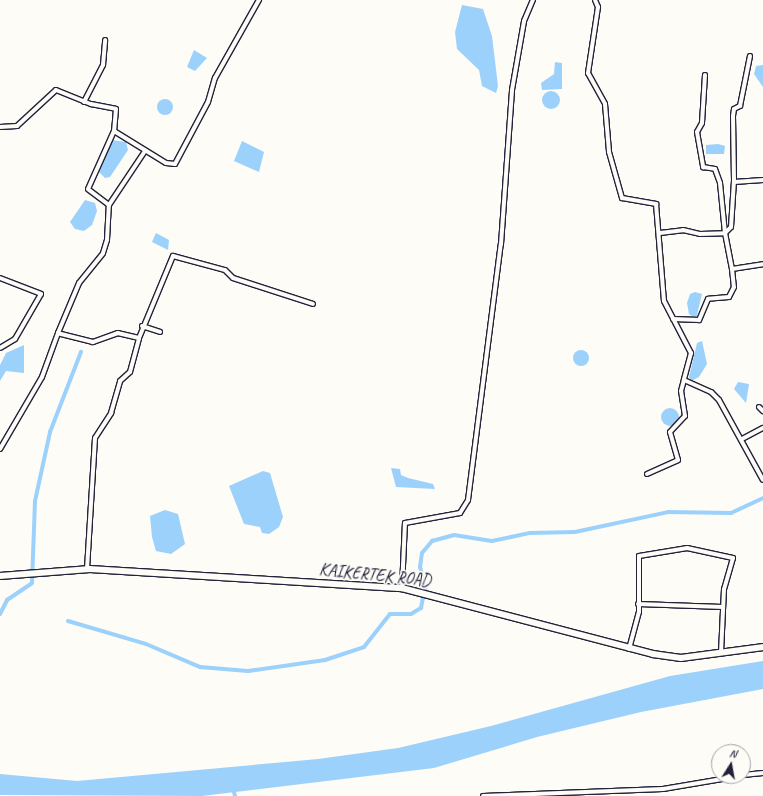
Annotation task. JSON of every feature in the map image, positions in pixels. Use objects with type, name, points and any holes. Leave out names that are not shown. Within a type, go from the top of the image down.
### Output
[{"type":"main road","name":"KAIKERTEK ROAD","points":[[0,576],[87,569],[402,588],[440,596],[629,649],[681,658],[763,647]]},
{"type":"street","points":[[114,130],[166,163],[175,164],[208,102],[215,78],[259,0]]},
{"type":"street","points":[[402,588],[405,523],[460,514],[468,500],[501,244],[512,90],[524,21],[533,0]]},
{"type":"street","points":[[595,0],[598,7],[587,63],[591,82],[605,104],[609,152],[622,198],[656,204],[660,233],[664,301],[691,353],[681,391],[685,416],[670,432],[678,460],[647,474]]},
{"type":"street","points":[[84,102],[103,65],[105,40]]},
{"type":"street","points":[[660,233],[683,230],[700,234],[725,233],[731,227],[734,182],[733,116],[734,109],[740,106],[750,56]]},
{"type":"street","points":[[673,319],[699,320],[708,299],[729,297],[734,287],[725,233],[720,182],[715,169],[703,167],[697,132],[702,123],[705,75]]},
{"type":"street","points":[[0,127],[17,126],[56,90],[84,102],[116,109],[114,130],[88,189],[109,205]]},
{"type":"street","points":[[0,449],[42,377],[58,332],[80,283],[103,253],[107,240],[109,205],[145,151]]},
{"type":"street","points":[[734,182],[763,180]]},
{"type":"street","points":[[87,569],[93,444],[110,413],[120,381],[130,372],[142,326],[173,256],[225,270],[233,278],[313,304]]},
{"type":"street","points":[[732,269],[763,264]]},
{"type":"street","points":[[0,278],[38,292],[41,297],[15,339],[0,348]]},
{"type":"street","points":[[142,326],[160,332]]},
{"type":"street","points":[[58,332],[93,342],[118,333],[139,338]]},
{"type":"street","points":[[684,380],[712,392],[742,438],[763,480]]},
{"type":"street","points":[[759,407],[763,411]]},
{"type":"street","points":[[742,438],[763,428]]},
{"type":"street","points":[[629,649],[638,604],[639,556],[687,548],[733,557],[723,607],[721,653]]},
{"type":"street","points":[[638,604],[723,607]]},
{"type":"street","points":[[751,775],[763,773]]},
{"type":"street","points":[[483,796],[663,788],[711,781]]},
{"type":"water","points":[[462,5],[483,9],[492,36],[498,86],[496,93],[482,86],[479,70],[457,49],[455,32]]},
{"type":"water","points":[[194,50],[207,58],[195,71],[187,67]]},
{"type":"water","points":[[555,62],[562,63],[562,89],[542,90],[541,83],[554,74]]},
{"type":"water","points":[[763,65],[763,87],[754,74],[756,66]]},
{"type":"water","points":[[551,91],[557,94],[560,100],[557,106],[551,109],[545,106],[542,100],[545,94]]},
{"type":"water","points":[[165,99],[172,104],[173,107],[168,114],[165,115],[158,110],[157,107],[162,100]]},
{"type":"water","points":[[112,140],[126,142],[128,150],[110,177],[105,178],[99,172]]},
{"type":"water","points":[[242,141],[264,152],[259,172],[234,161]]},
{"type":"water","points":[[718,144],[725,146],[724,154],[706,154],[706,145]]},
{"type":"water","points":[[85,200],[95,203],[97,211],[92,225],[84,231],[75,229],[70,222]]},
{"type":"water","points":[[156,233],[169,240],[168,250],[152,242]]},
{"type":"water","points":[[695,292],[702,294],[696,319],[689,314],[687,303],[690,294]]},
{"type":"water","points":[[702,341],[707,364],[699,377],[691,381],[689,377],[697,343]]},
{"type":"water","points":[[24,345],[24,373],[6,371],[0,381],[0,365],[6,353]]},
{"type":"water","points":[[581,350],[587,352],[589,358],[587,364],[581,366],[575,364],[573,358],[575,352]]},
{"type":"water","points":[[738,382],[749,384],[746,403],[734,389]]},
{"type":"water","points":[[670,408],[676,411],[679,417],[676,423],[670,426],[664,423],[661,417],[664,411]]},
{"type":"water","points":[[391,468],[400,469],[401,475],[408,478],[433,484],[435,489],[396,487]]},
{"type":"water","points":[[263,471],[270,473],[283,517],[279,527],[269,534],[262,533],[260,527],[244,524],[229,486]]},
{"type":"water","points":[[165,510],[178,514],[185,544],[171,554],[156,551],[152,537],[150,516]]},
{"type":"water","points":[[763,661],[763,689],[641,712],[537,737],[434,768],[202,796],[0,795],[0,774],[77,781],[318,759],[398,748],[491,726],[670,676]]},
{"type":"waterway","points":[[0,614],[7,600],[32,583],[35,501],[50,432],[81,352]]},
{"type":"waterway","points":[[68,621],[146,644],[200,667],[248,671],[325,660],[364,647],[390,614],[411,614],[421,608],[425,588],[420,567],[422,553],[432,541],[454,535],[492,541],[530,533],[575,532],[668,512],[731,513],[763,498]]},
{"type":"waterway","points":[[233,788],[235,796]]}]
